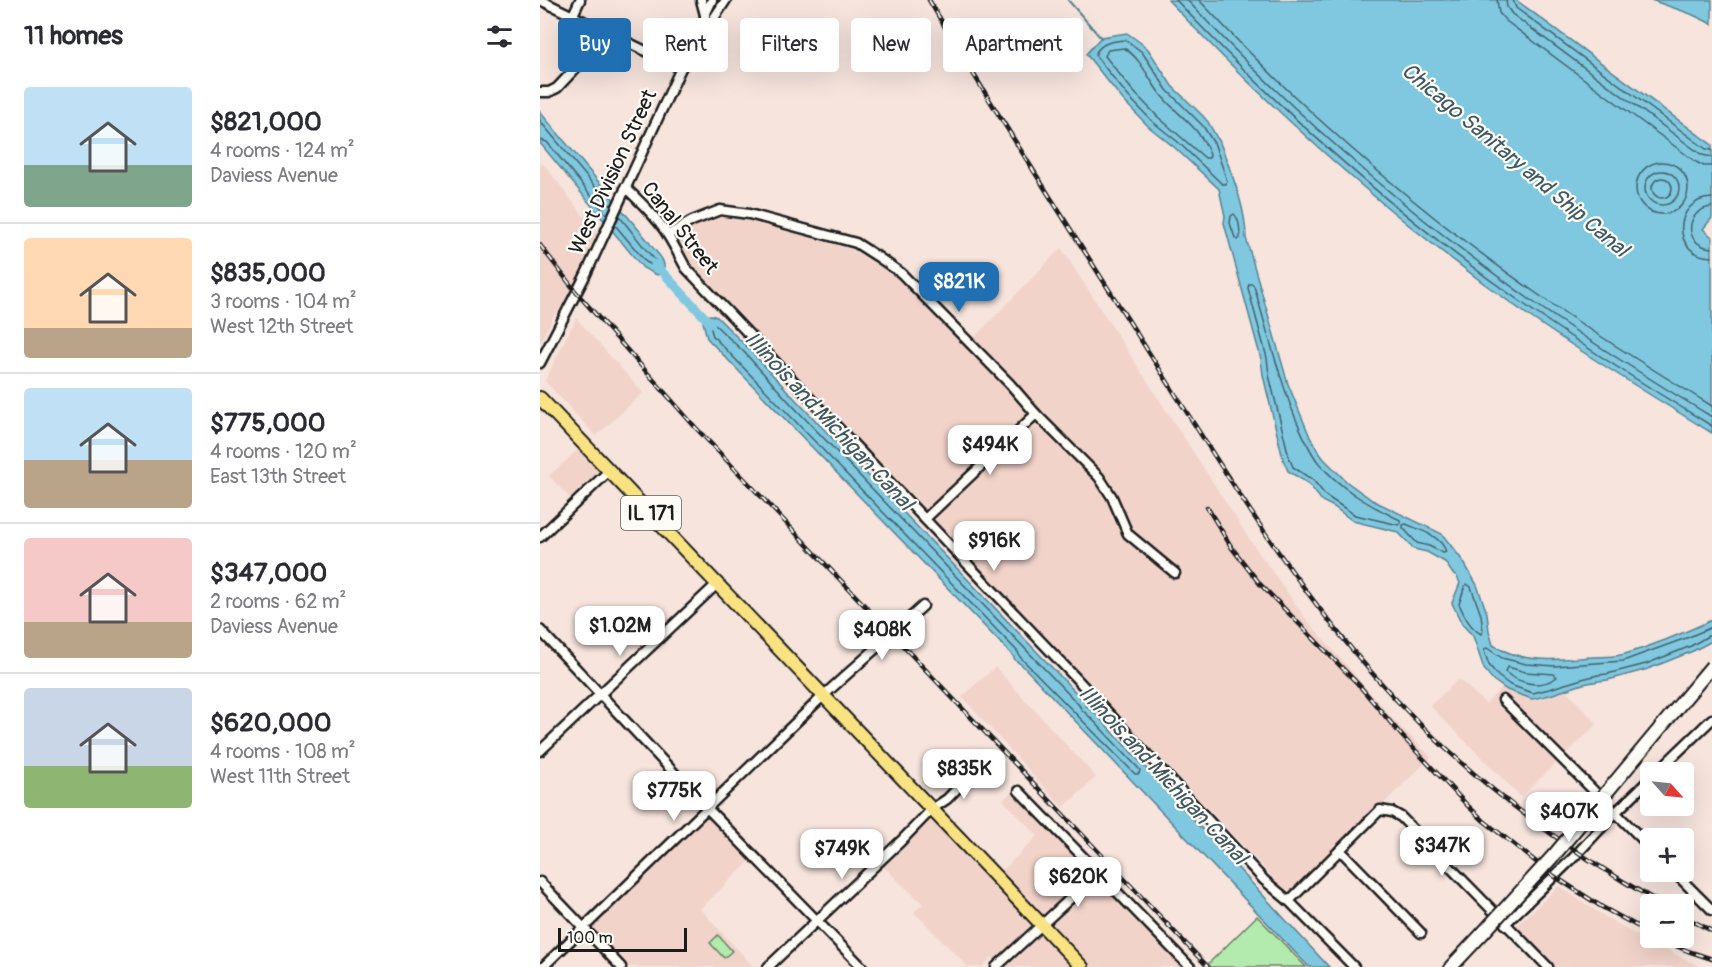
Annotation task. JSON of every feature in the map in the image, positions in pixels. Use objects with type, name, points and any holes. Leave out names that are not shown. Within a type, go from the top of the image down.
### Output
[{"type":"main road","name":"IL 171","points":[[540,398],[1082,967]]},
{"type":"main road","points":[[1450,967],[1514,901],[1555,854],[1712,666]]},
{"type":"street","points":[[540,0],[572,17],[580,0]]},
{"type":"street","points":[[701,0],[705,15]]},
{"type":"street","points":[[705,15],[712,0]]},
{"type":"street","name":"West Division Street","points":[[715,18],[726,0]]},
{"type":"street","points":[[540,92],[549,92],[557,88],[572,72]]},
{"type":"street","name":"West Division Street","points":[[540,363],[599,245],[679,72]]},
{"type":"street","name":"Canal Street","points":[[624,191],[648,210],[668,235],[686,268],[926,519],[1264,880],[1289,901],[1354,967]]},
{"type":"street","points":[[668,235],[692,221],[720,210],[749,214],[856,243],[901,273],[1010,384],[1036,414],[1099,477],[1112,497],[1128,534],[1175,573]]},
{"type":"street","points":[[926,519],[1036,414]]},
{"type":"street","points":[[540,537],[610,470]]},
{"type":"street","points":[[540,751],[718,583]]},
{"type":"street","points":[[543,967],[824,695],[923,606]]},
{"type":"street","points":[[540,630],[707,808],[862,967]]},
{"type":"street","points":[[1503,700],[1640,837]]},
{"type":"street","points":[[1667,762],[1712,719]]},
{"type":"street","points":[[768,967],[977,768]]},
{"type":"street","points":[[1506,924],[1640,789]]},
{"type":"street","points":[[1019,791],[1190,967]]},
{"type":"street","points":[[1289,901],[1380,810],[1392,812],[1401,817],[1548,967]]},
{"type":"street","points":[[1340,850],[1421,933]]},
{"type":"street","points":[[996,967],[1099,872]]},
{"type":"street","points":[[540,882],[621,967]]},
{"type":"street","points":[[1684,882],[1712,910]]},
{"type":"shaded area","points":[[540,162],[598,235],[567,299],[553,317],[540,344]]},
{"type":"shaded area","points":[[720,215],[746,219],[853,250],[899,276],[1030,414],[925,512],[705,281],[671,237]]},
{"type":"shaded area","points":[[1061,248],[1252,543],[1306,619],[1391,717],[1431,757],[1290,895],[933,520],[1044,414],[974,338]]},
{"type":"shaded area","points":[[576,318],[643,393],[596,436],[545,381]]},
{"type":"shaded area","points":[[579,449],[601,472],[572,500],[549,476]]},
{"type":"shaded area","points":[[995,667],[1096,777],[1063,808],[962,697]]},
{"type":"shaded area","points":[[1515,674],[1555,678],[1597,724],[1521,797],[1430,706],[1459,679],[1486,704]]},
{"type":"shaded area","points":[[1019,785],[1185,967],[1002,967],[992,957],[982,967],[968,967],[914,912],[923,904],[882,865],[931,819],[991,882],[1038,836],[1003,800]]},
{"type":"shaded area","points":[[709,814],[752,859],[700,909],[754,967],[629,967],[591,927]]},
{"type":"shaded area","points":[[1559,886],[1640,937],[1640,948],[1662,948],[1701,967],[1545,967],[1510,932]]},
{"type":"green space","points":[[1257,916],[1306,967],[1211,967],[1208,964]]},
{"type":"green space","points":[[718,935],[732,951],[724,958],[710,943]]},
{"type":"water","name":"Chicago Sanitary and Ship Canal","points":[[1168,0],[1516,0],[1712,145],[1712,218],[1703,229],[1712,237],[1712,433],[1551,331],[1480,281],[1433,244],[1296,127],[1252,86]]},
{"type":"water","points":[[1651,0],[1712,0],[1712,24],[1691,14]]},
{"type":"water","points":[[1127,33],[1148,49],[1172,86],[1203,116],[1219,140],[1240,201],[1246,238],[1288,384],[1318,451],[1347,482],[1372,500],[1442,534],[1463,561],[1477,585],[1487,613],[1493,645],[1504,651],[1529,658],[1566,659],[1613,656],[1658,643],[1712,620],[1712,641],[1648,669],[1583,684],[1550,695],[1532,699],[1507,690],[1493,680],[1484,669],[1473,636],[1462,624],[1452,603],[1460,583],[1445,562],[1427,552],[1414,549],[1398,532],[1353,521],[1322,501],[1309,484],[1288,471],[1283,459],[1261,359],[1224,223],[1225,216],[1219,189],[1149,127],[1123,100],[1086,54],[1101,37]]},
{"type":"water","points":[[540,112],[660,256],[664,264],[663,273],[657,275],[643,268],[540,143]]},
{"type":"water","name":"Illinois and Michigan Canal","points":[[704,316],[717,317],[748,348],[1085,702],[1086,706],[1096,714],[1329,967],[1309,967],[707,338],[703,322]]},
{"type":"waterway","points":[[1068,0],[1101,38]]},
{"type":"waterway","name":"Illinois and Michigan Canal","points":[[655,264],[711,324]]},
{"type":"railway","points":[[929,0],[1032,169],[1221,466],[1278,551],[1339,634],[1403,707],[1471,771],[1544,829],[1645,894]]},
{"type":"railway","points":[[540,245],[576,292],[696,428],[1208,967]]},
{"type":"railway","points":[[1207,507],[1232,548],[1260,584],[1358,684],[1402,736],[1467,805],[1554,876],[1602,907],[1640,928]]},
{"type":"railway","points":[[1694,922],[1712,931]]},
{"type":"railway","points":[[1681,948],[1712,959]]}]
